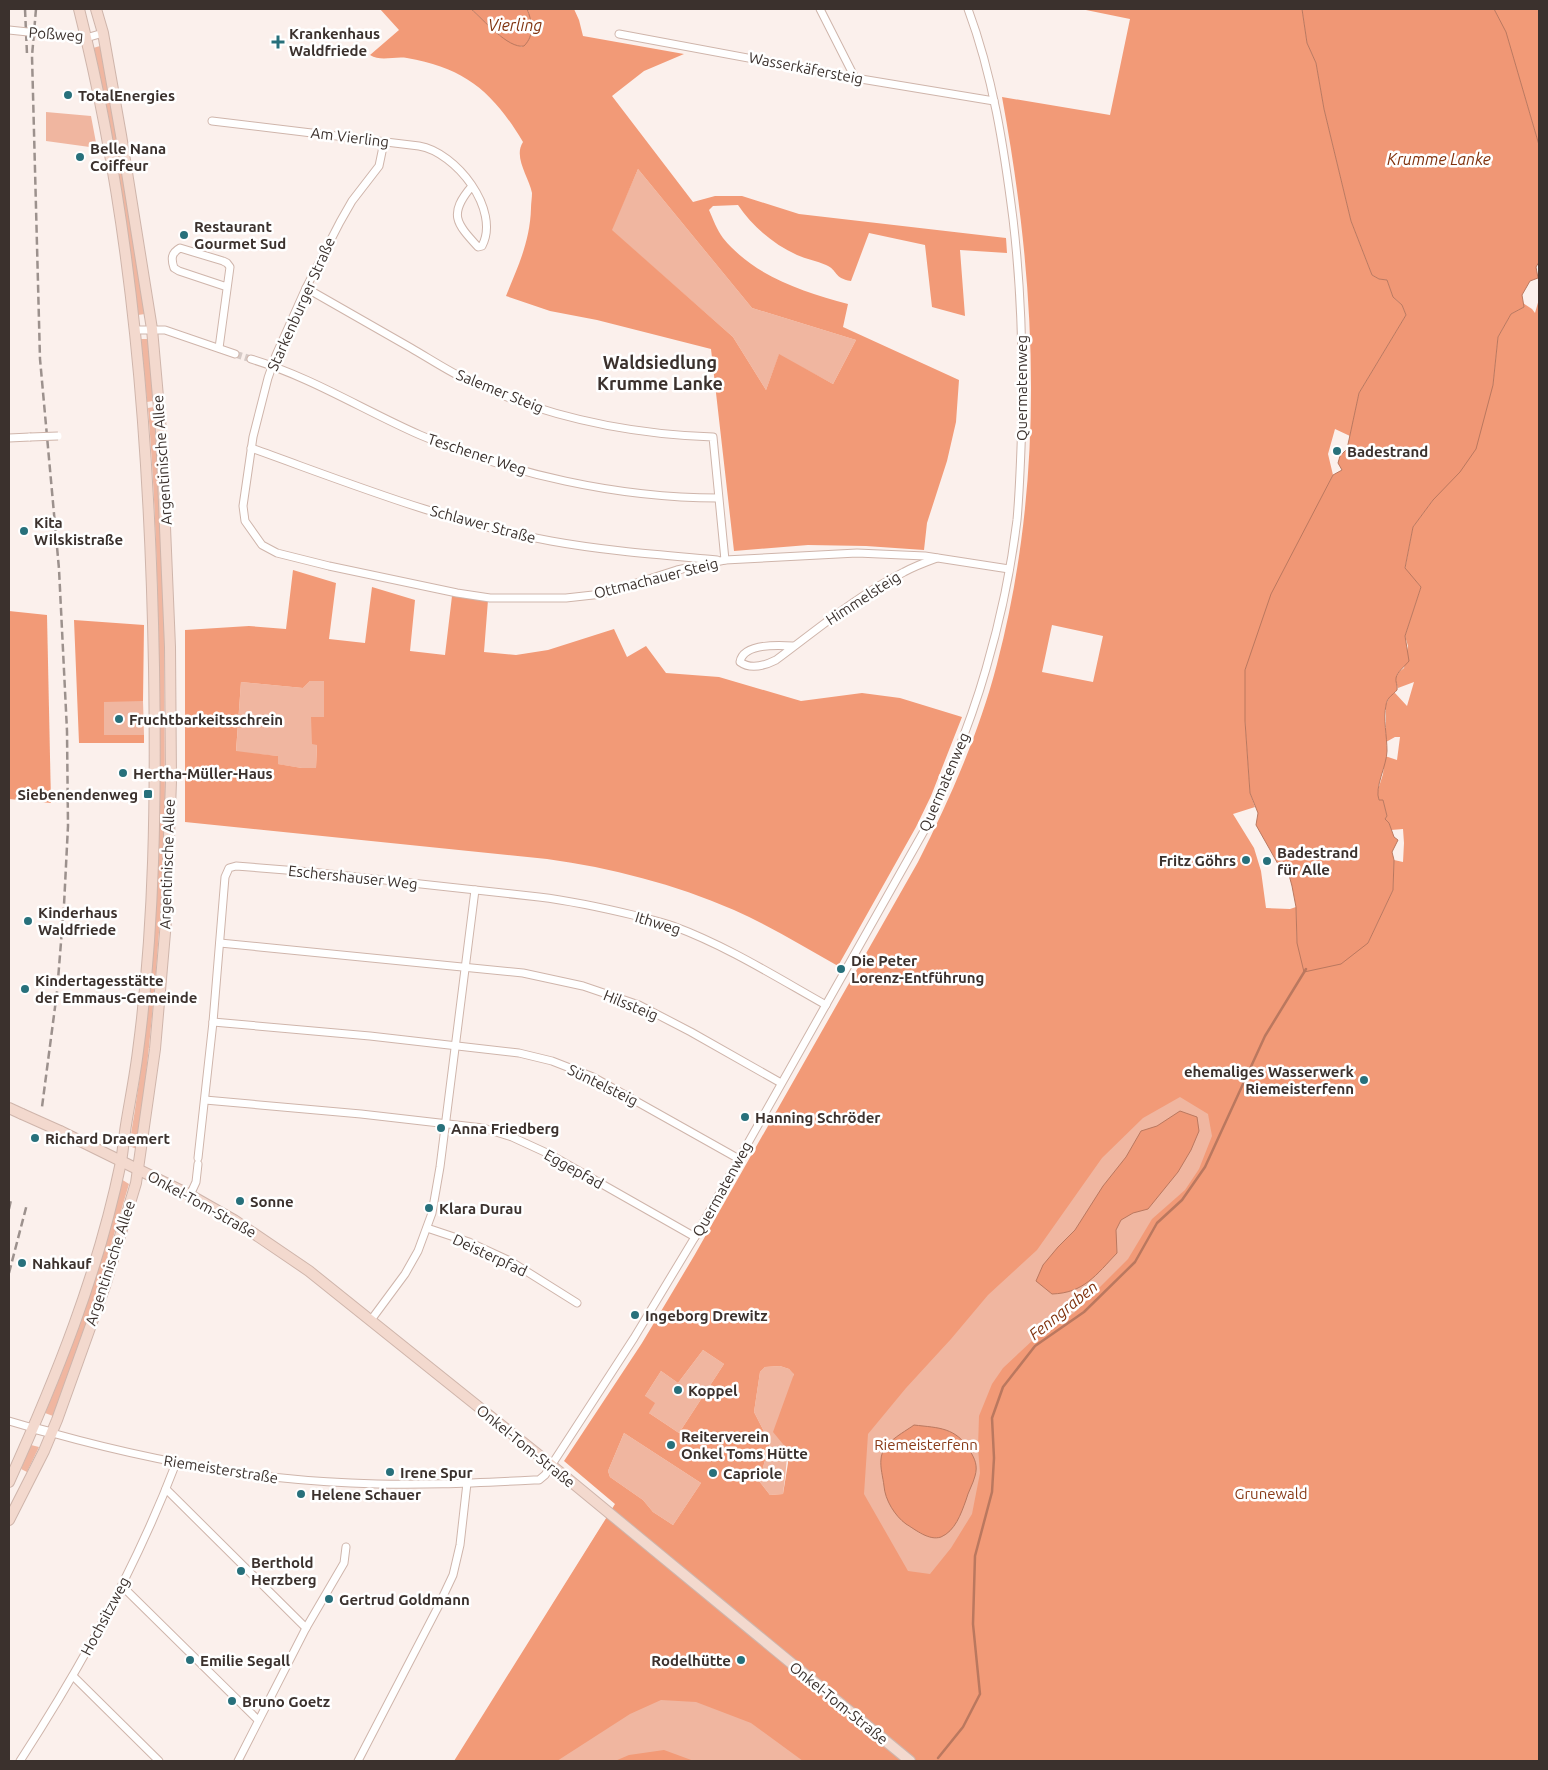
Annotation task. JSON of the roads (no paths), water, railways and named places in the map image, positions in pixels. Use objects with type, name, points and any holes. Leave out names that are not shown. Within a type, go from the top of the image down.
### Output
[{"type":"main road","name":"Argentinische Allee","points":[[9,1482],[82,1307],[104,1233],[121,1160],[138,1049],[145,986],[150,906],[155,793],[150,522],[135,330],[118,204],[106,133],[79,9]]},
{"type":"main road","name":"Argentinische Allee","points":[[9,1520],[52,1433],[105,1286],[136,1183],[155,1049],[166,921],[170,781],[170,647],[165,505],[152,329],[121,135],[103,33],[96,9]]},
{"type":"main road","name":"Onkel-Tom-Straße","points":[[9,1108],[138,1168],[190,1195],[234,1220],[282,1251],[329,1286],[551,1465],[910,1761]]},
{"type":"street","points":[[820,9],[855,78]]},
{"type":"street","name":"Quermatenweg","points":[[551,1465],[634,1338],[695,1237],[924,831],[952,769],[986,670],[999,619],[1017,521],[1023,364],[1016,242],[1007,173],[984,57],[968,9]]},
{"type":"street","name":"Poßweg","points":[[9,30],[86,38],[103,33]]},
{"type":"street","name":"Wasserkäfersteig","points":[[619,34],[994,102]]},
{"type":"street","name":"Am Vierling","points":[[212,121],[427,147],[442,154],[460,171],[472,186],[487,217],[486,240],[482,246],[478,247],[458,222],[457,209],[460,199],[472,186]]},
{"type":"street","name":"Starkenburger Straße","points":[[254,535],[245,521],[243,506],[251,448],[260,406],[272,366],[306,288],[340,222],[379,166],[384,142]]},
{"type":"street","points":[[219,348],[230,268],[227,263],[180,248],[173,254],[174,268],[227,288]]},
{"type":"street","name":"Salemer Steig","points":[[306,288],[466,379],[519,401],[567,417],[606,426],[675,436],[713,437],[718,498]]},
{"type":"street","points":[[135,330],[165,330],[235,354]]},
{"type":"street","name":"Teschener Weg","points":[[251,359],[321,386],[419,435],[492,462],[603,488],[692,498],[718,498]]},
{"type":"street","points":[[9,438],[58,436]]},
{"type":"street","name":"Schlawer Straße","points":[[251,448],[359,488],[473,523],[542,539],[633,552],[725,560]]},
{"type":"street","points":[[718,498],[725,560]]},
{"type":"street","name":"Ottmachauer Steig","points":[[254,535],[262,544],[277,553],[382,578],[490,598],[548,598],[602,594],[677,570],[725,560],[857,553],[937,558],[1009,569]]},
{"type":"street","name":"Himmelsteig","points":[[793,646],[770,645],[757,648],[744,653],[741,656],[740,662],[751,666],[769,664],[839,612],[888,581],[905,571],[937,558]]},
{"type":"street","name":"Eschershauser Weg","points":[[190,1195],[196,1182],[213,1022],[225,877],[228,868],[236,866],[311,872],[475,890]]},
{"type":"street","points":[[371,1320],[405,1274],[418,1251],[436,1196],[475,890]]},
{"type":"street","name":"Ithweg","points":[[475,890],[567,900],[671,925],[721,947],[826,1005]]},
{"type":"street","points":[[220,943],[465,968]]},
{"type":"street","name":"Hilssteig","points":[[465,968],[523,973],[553,979],[583,986],[639,1006],[691,1032],[782,1084]]},
{"type":"street","points":[[213,1022],[296,1031],[370,1036],[455,1046]]},
{"type":"street","name":"Süntelsteig","points":[[455,1046],[519,1053],[573,1068],[628,1096],[739,1159]]},
{"type":"street","points":[[205,1100],[361,1114],[445,1124]]},
{"type":"street","name":"Eggepfad","points":[[445,1124],[483,1128],[498,1132],[540,1150],[695,1237]]},
{"type":"street","name":"Deisterpfad","points":[[427,1228],[469,1242],[510,1261],[577,1303]]},
{"type":"street","name":"Riemeisterstraße","points":[[9,1421],[176,1463],[233,1473],[292,1479],[387,1484],[539,1480],[546,1475],[551,1465]]},
{"type":"street","name":"Hochsitzweg","points":[[20,1761],[73,1676],[122,1586],[176,1463]]},
{"type":"street","points":[[358,1761],[453,1575],[460,1545],[467,1483]]},
{"type":"street","points":[[166,1489],[306,1628]]},
{"type":"street","points":[[238,1761],[306,1628],[344,1562],[346,1548]]},
{"type":"street","points":[[122,1586],[258,1720]]},
{"type":"street","points":[[73,1676],[158,1761]]},
{"type":"water","name":"Vierling","points":[[471,9],[527,9],[532,28],[530,37],[524,46],[511,43]]},
{"type":"water","name":"Krumme Lanke","points":[[1302,9],[1494,9],[1506,32],[1539,145],[1539,262],[1536,267],[1538,278],[1530,281],[1522,295],[1524,307],[1511,314],[1498,337],[1493,385],[1476,449],[1460,472],[1433,500],[1413,527],[1405,568],[1421,587],[1405,636],[1409,661],[1399,671],[1396,679],[1397,690],[1389,698],[1386,705],[1387,751],[1378,789],[1379,800],[1383,800],[1387,816],[1385,819],[1389,823],[1394,837],[1398,840],[1392,852],[1394,860],[1393,890],[1368,943],[1341,964],[1304,972],[1297,943],[1296,907],[1289,875],[1278,864],[1256,825],[1258,813],[1250,793],[1245,721],[1245,670],[1271,594],[1333,475],[1342,470],[1338,463],[1340,456],[1347,449],[1359,393],[1406,315],[1402,305],[1393,297],[1387,280],[1379,279],[1372,275],[1351,221],[1324,109],[1316,63],[1307,43]]},
{"type":"water","points":[[1180,1111],[1197,1117],[1199,1131],[1191,1150],[1178,1172],[1148,1209],[1133,1213],[1121,1220],[1116,1230],[1117,1253],[1096,1275],[1073,1290],[1052,1294],[1036,1281],[1043,1265],[1075,1230],[1103,1186],[1126,1157],[1141,1131],[1157,1126]]},
{"type":"water","points":[[914,1425],[939,1428],[953,1433],[965,1443],[976,1463],[974,1479],[960,1516],[950,1531],[941,1537],[927,1536],[906,1524],[898,1517],[886,1497],[881,1466],[882,1453],[889,1443]]},
{"type":"waterway","name":"Fenngraben","points":[[938,1758],[963,1727],[980,1694],[973,1624],[975,1556],[992,1492],[994,1458],[992,1418],[1003,1387],[1035,1346],[1084,1312],[1135,1262],[1157,1223],[1182,1200],[1205,1167],[1265,1036],[1306,969]]},
{"type":"tunnel","points":[[235,354],[251,359]]},
{"type":"railway","points":[[25,9],[27,54]]},
{"type":"railway","points":[[36,9],[32,56],[40,359],[59,569],[67,731],[68,826],[57,992],[42,1107]]},
{"type":"railway","points":[[9,1209],[11,1200]]},
{"type":"railway","points":[[9,1273],[27,1204]]},
{"type":"place","name":"Krankenhaus Waldfriede","points":[[278,42]]},
{"type":"place","name":"TotalEnergies","points":[[68,95]]},
{"type":"place","name":"Belle Nana Coiffeur","points":[[80,157]]},
{"type":"place","name":"Restaurant Gourmet Sud","points":[[184,235]]},
{"type":"place","name":"Badestrand","points":[[1337,451]]},
{"type":"place","name":"Kita Wilskistraße","points":[[24,531]]},
{"type":"place","name":"Fruchtbarkeitsschrein","points":[[119,719]]},
{"type":"place","name":"Hertha-Müller-Haus","points":[[123,773]]},
{"type":"place","name":"Siebenendenweg","points":[[148,794]]},
{"type":"place","name":"Fritz Göhrs","points":[[1246,860]]},
{"type":"place","name":"Badestrand für Alle","points":[[1267,861]]},
{"type":"place","name":"Kinderhaus Waldfriede","points":[[28,921]]},
{"type":"place","name":"Die Peter Lorenz-Entführung","points":[[841,969]]},
{"type":"place","name":"Kindertagesstätte der Emmaus-Gemeinde","points":[[25,989]]},
{"type":"place","name":"ehemaliges Wasserwerk Riemeisterfenn","points":[[1364,1080]]},
{"type":"place","name":"Hanning Schröder","points":[[745,1117]]},
{"type":"place","name":"Anna Friedberg","points":[[441,1128]]},
{"type":"place","name":"Richard Draemert","points":[[35,1138]]},
{"type":"place","name":"Sonne","points":[[240,1201]]},
{"type":"place","name":"Klara Durau","points":[[429,1208]]},
{"type":"place","name":"Nahkauf","points":[[22,1263]]},
{"type":"place","name":"Ingeborg Drewitz","points":[[635,1315]]},
{"type":"place","name":"Koppel","points":[[678,1390]]},
{"type":"place","name":"Reiterverein Onkel Toms Hütte","points":[[671,1445]]},
{"type":"place","name":"Irene Spur","points":[[390,1472]]},
{"type":"place","name":"Capriole","points":[[713,1473]]},
{"type":"place","name":"Helene Schauer","points":[[301,1494]]},
{"type":"place","name":"Berthold Herzberg","points":[[241,1571]]},
{"type":"place","name":"Gertrud Goldmann","points":[[329,1599]]},
{"type":"place","name":"Emilie Segall","points":[[190,1660]]},
{"type":"place","name":"Rodelhütte","points":[[741,1660]]},
{"type":"place","name":"Bruno Goetz","points":[[232,1701]]},
{"type":"district","name":"Waldsiedlung Krumme Lanke","points":[[660,372]]},
{"type":"park label","name":"Riemeisterfenn","points":[[926,1444]]},
{"type":"park label","name":"Grunewald","points":[[1271,1493]]}]
